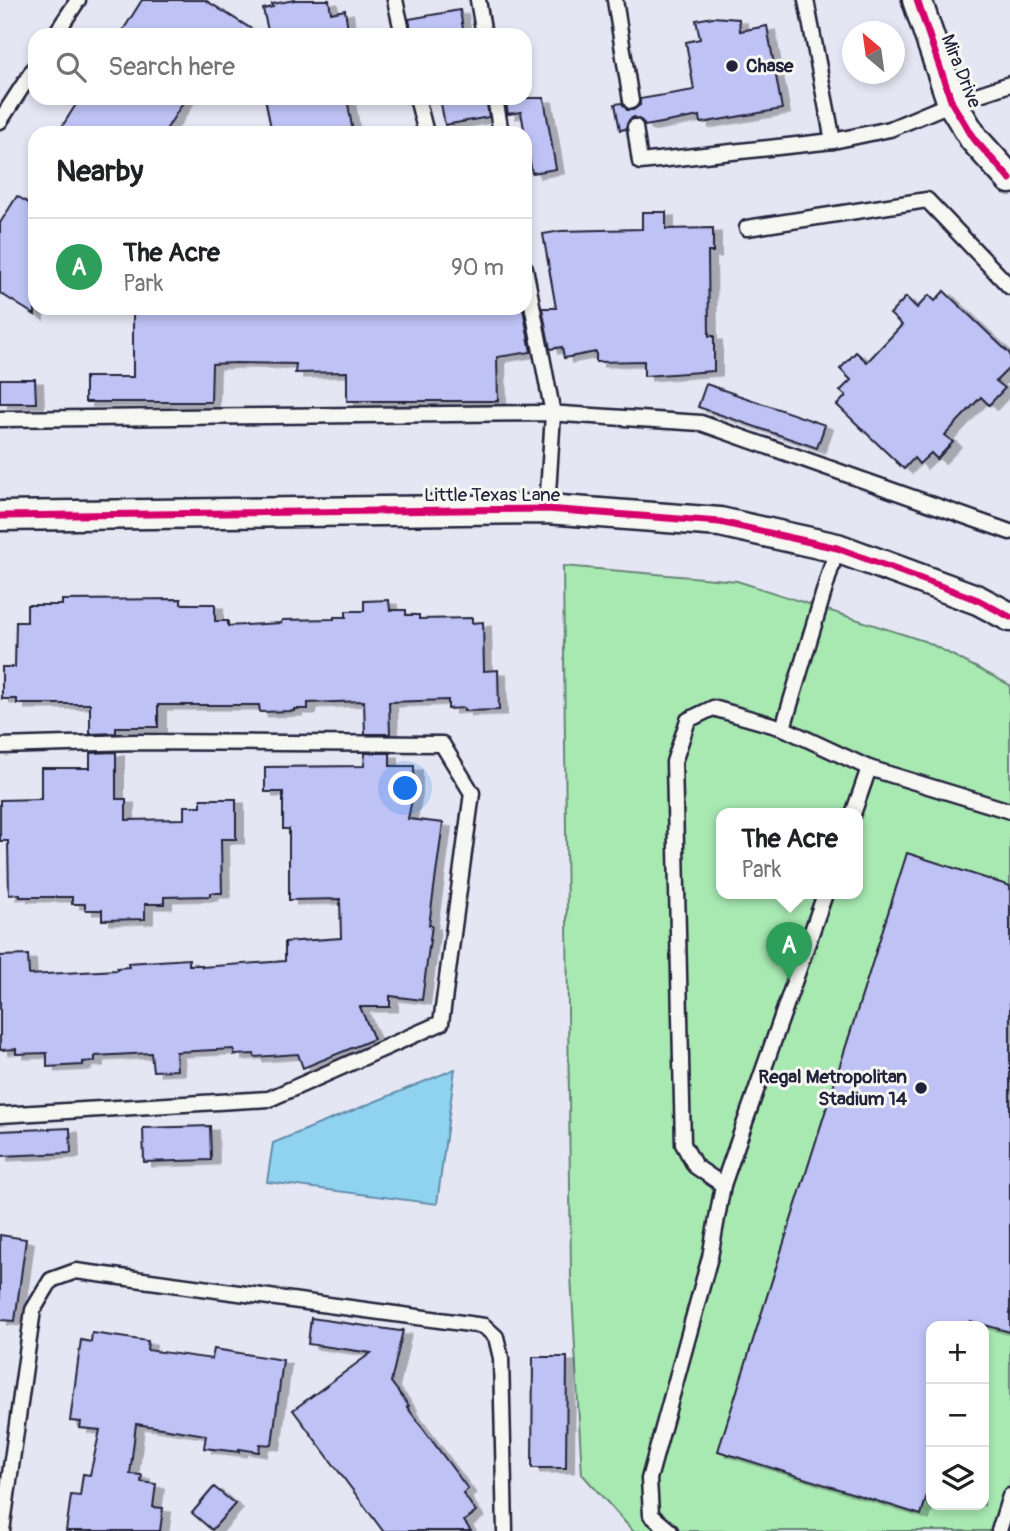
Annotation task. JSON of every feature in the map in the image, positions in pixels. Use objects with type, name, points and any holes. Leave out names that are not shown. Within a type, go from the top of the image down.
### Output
[{"type":"street","name":"Mira Drive","points":[[918,1],[952,103],[974,139],[1010,179]]},
{"type":"street","name":"Little Texas Lane","points":[[0,516],[547,509],[720,522],[837,548],[978,600],[1010,617]]},
{"type":"lane","points":[[60,28],[78,0]]},
{"type":"lane","points":[[478,0],[483,28]]},
{"type":"lane","points":[[615,0],[631,101]]},
{"type":"lane","points":[[806,0],[833,141]]},
{"type":"lane","points":[[396,6],[401,28]]},
{"type":"lane","points":[[0,121],[28,78]]},
{"type":"lane","points":[[635,127],[640,162],[833,141],[890,129],[952,103],[1010,85]]},
{"type":"lane","points":[[419,105],[424,126]]},
{"type":"lane","points":[[496,105],[500,126]]},
{"type":"lane","points":[[747,228],[927,200],[1010,287]]},
{"type":"lane","points":[[532,304],[553,414],[547,509]]},
{"type":"lane","points":[[0,419],[553,414],[701,423],[1010,532]]},
{"type":"lane","points":[[783,728],[837,548]]},
{"type":"lane","points":[[723,1185],[695,1166],[682,1144],[674,762],[688,720],[713,708],[783,728],[869,768],[1010,811]]},
{"type":"lane","points":[[0,746],[135,742],[442,744],[472,793],[441,1023],[269,1099],[0,1115]]},
{"type":"lane","points":[[855,808],[869,768]]},
{"type":"lane","points":[[670,1531],[651,1515],[649,1479],[710,1256],[723,1185],[823,899]]},
{"type":"lane","points":[[2,1531],[33,1310],[51,1280],[76,1271],[484,1326],[496,1337],[501,1358],[505,1531]]},
{"type":"lane","points":[[999,1531],[1010,1496]]},
{"type":"green space","points":[[563,566],[737,581],[927,642],[1010,685],[1010,1531],[633,1531],[582,1474],[571,1275]]},
{"type":"water","points":[[455,1069],[437,1204],[267,1182],[273,1143]]},
{"type":"building","points":[[142,0],[205,0],[250,28],[124,28]]},
{"type":"building","points":[[295,0],[329,0],[331,13],[345,10],[348,28],[267,28],[263,9],[273,7],[272,4]]},
{"type":"building","points":[[460,10],[463,28],[411,28],[409,19]]},
{"type":"building","name":"Chase","points":[[713,17],[739,19],[740,31],[767,26],[782,109],[701,123],[700,116],[645,126],[634,117],[629,120],[626,129],[620,130],[615,104],[622,103],[627,110],[633,110],[640,105],[640,99],[694,90],[686,42],[700,39],[696,20]]},
{"type":"building","points":[[532,98],[544,98],[556,169],[532,173],[532,126],[524,126],[521,112],[508,114],[506,105],[532,105]]},
{"type":"building","points":[[76,105],[182,105],[168,126],[62,126]]},
{"type":"building","points":[[266,105],[348,105],[352,126],[271,126]]},
{"type":"building","points":[[441,105],[487,105],[489,117],[445,125]]},
{"type":"building","points":[[17,196],[28,203],[28,311],[0,293],[0,223]]},
{"type":"building","points":[[642,212],[666,212],[666,229],[713,228],[713,252],[708,252],[709,336],[714,336],[714,371],[644,376],[644,361],[596,362],[596,352],[564,358],[562,347],[550,349],[542,308],[556,308],[543,234],[642,229]]},
{"type":"building","points":[[944,291],[1010,354],[1010,367],[996,381],[1005,388],[989,405],[981,397],[945,435],[953,442],[937,459],[931,453],[919,464],[914,458],[904,469],[837,405],[846,396],[840,391],[851,380],[840,369],[856,352],[867,362],[902,325],[890,314],[906,297],[917,308],[929,295],[935,301]]},
{"type":"building","points":[[133,315],[524,315],[531,352],[497,357],[498,401],[347,401],[347,372],[295,373],[296,364],[236,363],[212,364],[211,402],[85,402],[85,377],[133,377]]},
{"type":"building","points":[[0,379],[35,379],[36,403],[0,403]]},
{"type":"building","points":[[706,384],[825,425],[817,448],[698,407]]},
{"type":"building","points":[[181,599],[181,604],[215,604],[215,621],[228,621],[228,626],[281,623],[282,620],[334,619],[346,617],[346,611],[364,611],[364,601],[389,600],[390,610],[406,610],[406,615],[419,615],[419,619],[472,618],[472,623],[483,622],[484,671],[498,670],[499,710],[448,709],[448,700],[389,702],[390,734],[365,734],[364,701],[308,703],[308,709],[260,712],[259,705],[158,705],[158,727],[116,727],[116,733],[90,734],[90,704],[17,704],[17,699],[2,699],[2,667],[15,667],[16,622],[27,622],[27,605],[62,605],[62,600]]},
{"type":"building","points":[[116,752],[116,799],[126,799],[126,820],[184,819],[184,806],[201,806],[201,799],[236,799],[236,839],[221,839],[222,893],[210,893],[210,896],[164,897],[164,904],[145,904],[145,919],[102,920],[102,910],[85,910],[85,904],[72,904],[72,897],[9,895],[8,841],[0,841],[0,800],[41,799],[41,768],[90,768],[90,753]]},
{"type":"building","points":[[365,753],[390,753],[390,766],[414,766],[414,790],[408,819],[443,823],[422,1000],[390,996],[390,1007],[360,1007],[374,1039],[303,1068],[298,1054],[255,1057],[254,1054],[234,1055],[234,1049],[176,1052],[177,1070],[153,1071],[151,1053],[95,1056],[95,1061],[83,1062],[83,1065],[47,1067],[47,1053],[16,1054],[16,1049],[0,1050],[0,956],[28,955],[29,975],[117,970],[129,967],[128,963],[189,959],[189,965],[202,967],[285,961],[285,942],[341,938],[340,899],[289,900],[289,829],[283,829],[283,792],[265,792],[265,767],[364,766]]},
{"type":"building","name":"Regal Metropolitan Stadium 14","points":[[907,853],[1010,886],[1010,1332],[989,1326],[989,1321],[926,1321],[926,1498],[921,1515],[718,1451]]},
{"type":"building","points":[[210,1126],[211,1160],[144,1162],[143,1128]]},
{"type":"building","points":[[70,1128],[71,1153],[0,1156],[0,1131]]},
{"type":"building","points":[[0,1235],[26,1239],[15,1321],[0,1320]]},
{"type":"building","points":[[311,1318],[403,1330],[391,1382],[468,1489],[463,1493],[476,1512],[464,1521],[471,1531],[383,1531],[293,1410],[371,1353],[308,1344]]},
{"type":"building","points":[[92,1333],[148,1341],[147,1350],[212,1359],[214,1349],[283,1360],[272,1445],[260,1444],[259,1452],[204,1448],[206,1435],[136,1424],[130,1474],[142,1475],[141,1482],[156,1484],[153,1507],[163,1508],[160,1531],[66,1531],[71,1495],[80,1496],[83,1474],[90,1475],[100,1430],[80,1428],[81,1422],[70,1421],[81,1340],[91,1342]]},
{"type":"building","points":[[533,1357],[567,1357],[566,1468],[532,1468]]},
{"type":"building","points":[[214,1487],[235,1504],[212,1530],[192,1513]]},
{"type":"cycle path","points":[[917,0],[952,103],[974,139],[1010,179]]},
{"type":"cycle path","points":[[0,516],[547,509],[720,522],[837,548],[978,600],[1010,617]]},
{"type":"place","name":"Chase","points":[[732,66]]},
{"type":"place","name":"The Acre","points":[[789,980]]},
{"type":"place","name":"Regal Metropolitan Stadium 14","points":[[921,1088]]}]
